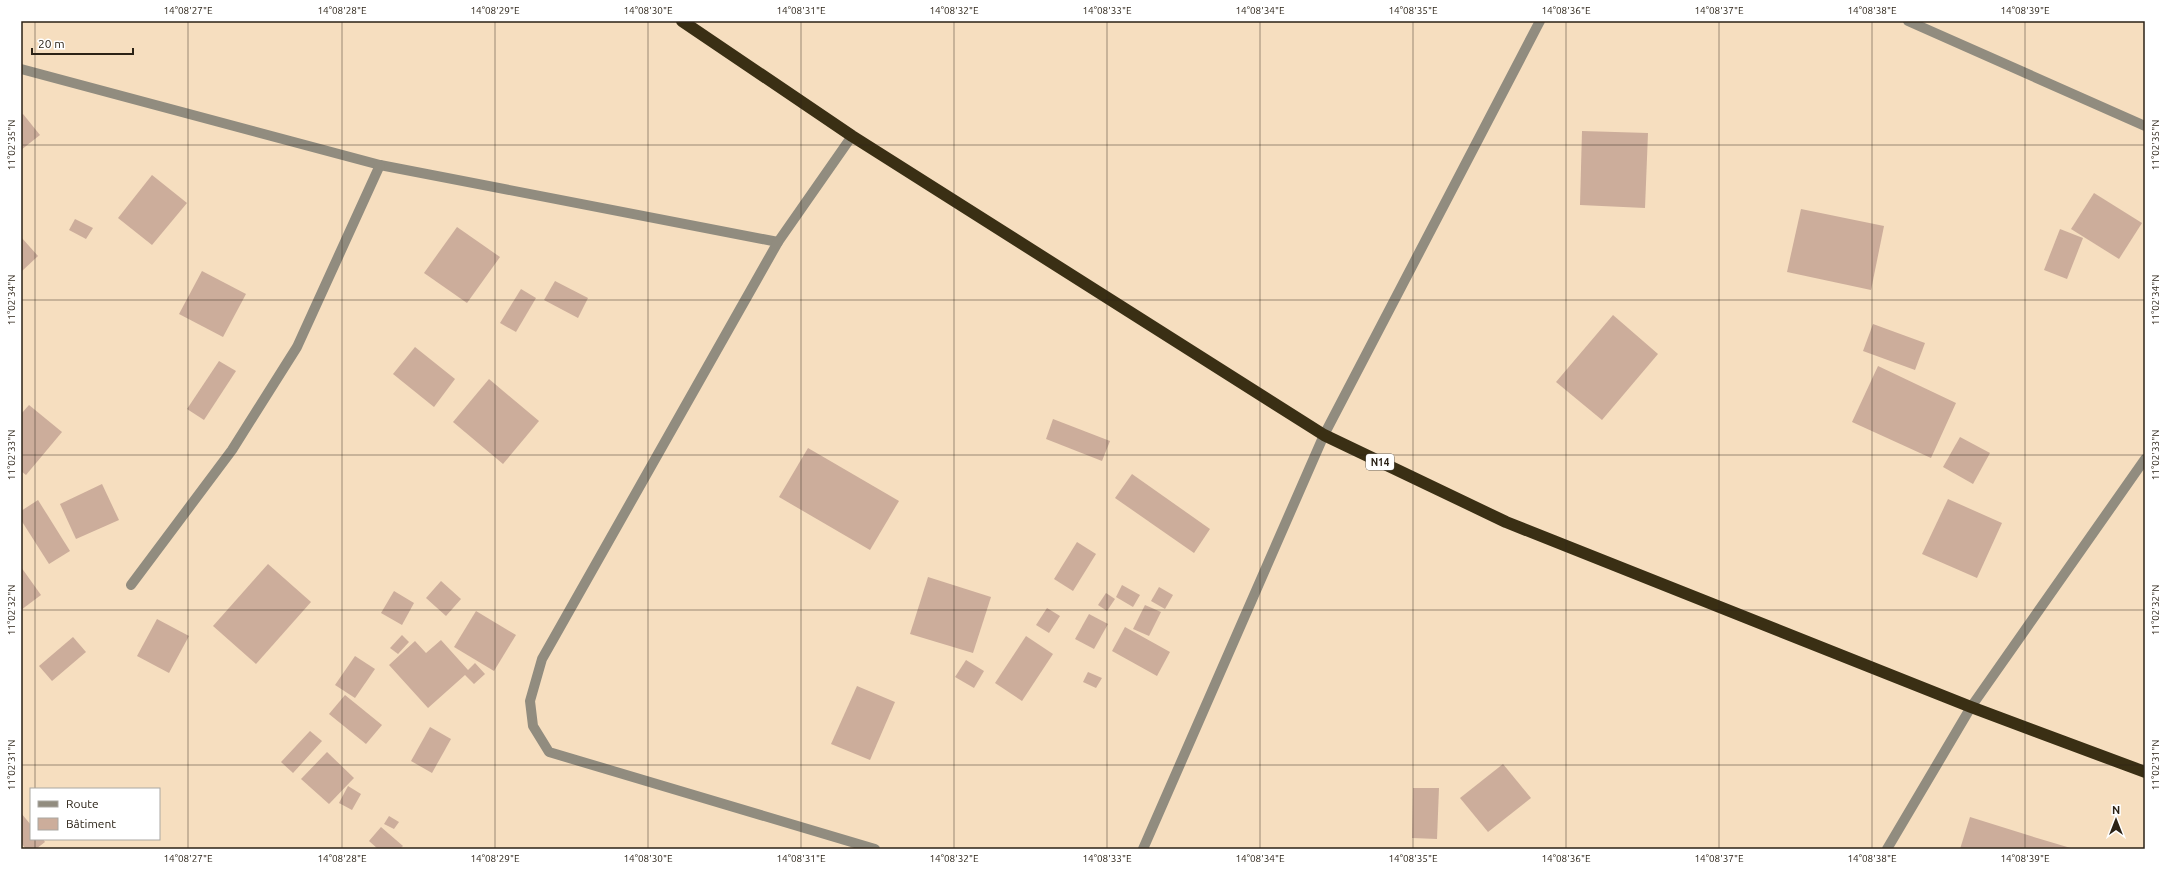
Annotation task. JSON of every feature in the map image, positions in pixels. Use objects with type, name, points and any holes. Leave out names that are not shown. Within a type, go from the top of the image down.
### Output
[{"type":"highway","name":"N14","points":[[682,21],[852,136],[1324,435],[1506,522],[1971,707],[2145,772]]},
{"type":"street","points":[[1143,849],[1324,435],[1540,21]]},
{"type":"street","points":[[1908,21],[2145,126]]},
{"type":"street","points":[[21,69],[380,165],[778,242]]},
{"type":"street","points":[[852,136],[778,242],[542,659],[530,700],[533,726],[549,752],[875,849]]},
{"type":"street","points":[[131,584],[232,450],[297,347],[380,165]]},
{"type":"street","points":[[1887,849],[1971,707],[2145,459]]},
{"type":"building","points":[[23,114],[40,135],[21,150],[21,115]]},
{"type":"building","points":[[1582,131],[1648,133],[1645,208],[1580,205]]},
{"type":"building","points":[[152,175],[187,203],[152,245],[118,218]]},
{"type":"building","points":[[2094,193],[2142,223],[2119,259],[2071,229]]},
{"type":"building","points":[[1801,209],[1884,226],[1871,290],[1787,272]]},
{"type":"building","points":[[75,219],[93,228],[86,239],[69,230]]},
{"type":"building","points":[[457,227],[500,257],[467,303],[424,273]]},
{"type":"building","points":[[2060,229],[2083,238],[2067,279],[2044,270]]},
{"type":"building","points":[[21,237],[38,256],[21,272]]},
{"type":"building","points":[[202,271],[246,294],[223,337],[179,314]]},
{"type":"building","points":[[555,281],[588,298],[578,318],[544,300]]},
{"type":"building","points":[[521,289],[536,298],[516,332],[500,323]]},
{"type":"building","points":[[1613,315],[1658,354],[1602,420],[1556,382]]},
{"type":"building","points":[[1873,324],[1925,343],[1915,370],[1863,351]]},
{"type":"building","points":[[415,347],[455,379],[434,407],[393,374]]},
{"type":"building","points":[[219,361],[236,371],[204,420],[187,409]]},
{"type":"building","points":[[1878,366],[1956,403],[1931,458],[1852,422]]},
{"type":"building","points":[[489,379],[539,421],[503,464],[453,422]]},
{"type":"building","points":[[29,405],[62,432],[26,475],[21,471],[21,414]]},
{"type":"building","points":[[1053,419],[1110,441],[1102,461],[1046,439]]},
{"type":"building","points":[[1960,437],[1990,453],[1973,484],[1943,467]]},
{"type":"building","points":[[808,448],[899,501],[870,550],[779,497]]},
{"type":"building","points":[[1132,474],[1210,529],[1194,553],[1115,498]]},
{"type":"building","points":[[102,484],[119,520],[76,539],[60,504]]},
{"type":"building","points":[[1948,499],[2002,523],[1977,578],[1922,554]]},
{"type":"building","points":[[38,500],[70,551],[49,564],[21,520],[21,511]]},
{"type":"building","points":[[1077,542],[1096,554],[1073,591],[1054,579]]},
{"type":"building","points":[[268,564],[311,602],[256,664],[213,626]]},
{"type":"building","points":[[21,567],[41,595],[21,610]]},
{"type":"building","points":[[928,577],[991,597],[973,653],[910,634]]},
{"type":"building","points":[[441,581],[461,599],[446,616],[426,598]]},
{"type":"building","points":[[1122,585],[1140,595],[1133,607],[1116,597]]},
{"type":"building","points":[[1159,587],[1173,595],[1165,609],[1151,601]]},
{"type":"building","points":[[394,591],[414,603],[402,625],[381,613]]},
{"type":"building","points":[[1106,593],[1115,599],[1107,611],[1098,605]]},
{"type":"building","points":[[1145,605],[1161,612],[1149,636],[1133,629]]},
{"type":"building","points":[[1047,608],[1060,616],[1049,633],[1036,625]]},
{"type":"building","points":[[476,611],[516,635],[494,671],[454,647]]},
{"type":"building","points":[[1089,614],[1108,624],[1094,649],[1075,639]]},
{"type":"building","points":[[157,619],[189,636],[169,673],[137,656]]},
{"type":"building","points":[[1125,627],[1170,652],[1157,676],[1112,651]]},
{"type":"building","points":[[402,635],[409,642],[398,654],[390,648]]},
{"type":"building","points":[[1026,636],[1053,654],[1022,701],[995,683]]},
{"type":"building","points":[[73,637],[86,652],[52,681],[39,666]]},
{"type":"building","points":[[441,640],[468,670],[475,663],[485,674],[474,684],[465,675],[428,708],[389,665],[415,641],[426,653]]},
{"type":"building","points":[[355,656],[375,669],[355,698],[335,685]]},
{"type":"building","points":[[966,660],[984,671],[974,688],[955,677]]},
{"type":"building","points":[[1088,672],[1102,678],[1096,688],[1083,682]]},
{"type":"building","points":[[857,686],[895,702],[870,760],[831,744]]},
{"type":"building","points":[[345,695],[382,725],[366,744],[329,714]]},
{"type":"building","points":[[430,727],[451,739],[432,773],[411,761]]},
{"type":"building","points":[[310,731],[322,741],[293,773],[281,762]]},
{"type":"building","points":[[327,752],[354,778],[329,804],[301,779]]},
{"type":"building","points":[[1503,764],[1531,798],[1488,832],[1460,798]]},
{"type":"building","points":[[348,786],[361,794],[352,810],[339,803]]},
{"type":"building","points":[[1413,788],[1439,788],[1437,839],[1412,838]]},
{"type":"building","points":[[21,813],[30,824],[30,840],[44,840],[45,842],[36,849],[26,849],[21,843]]},
{"type":"building","points":[[389,816],[399,822],[394,829],[384,824]]},
{"type":"building","points":[[1970,817],[2037,838],[2074,849],[1960,849]]},
{"type":"building","points":[[381,827],[403,846],[400,849],[378,849],[369,841]]}]
